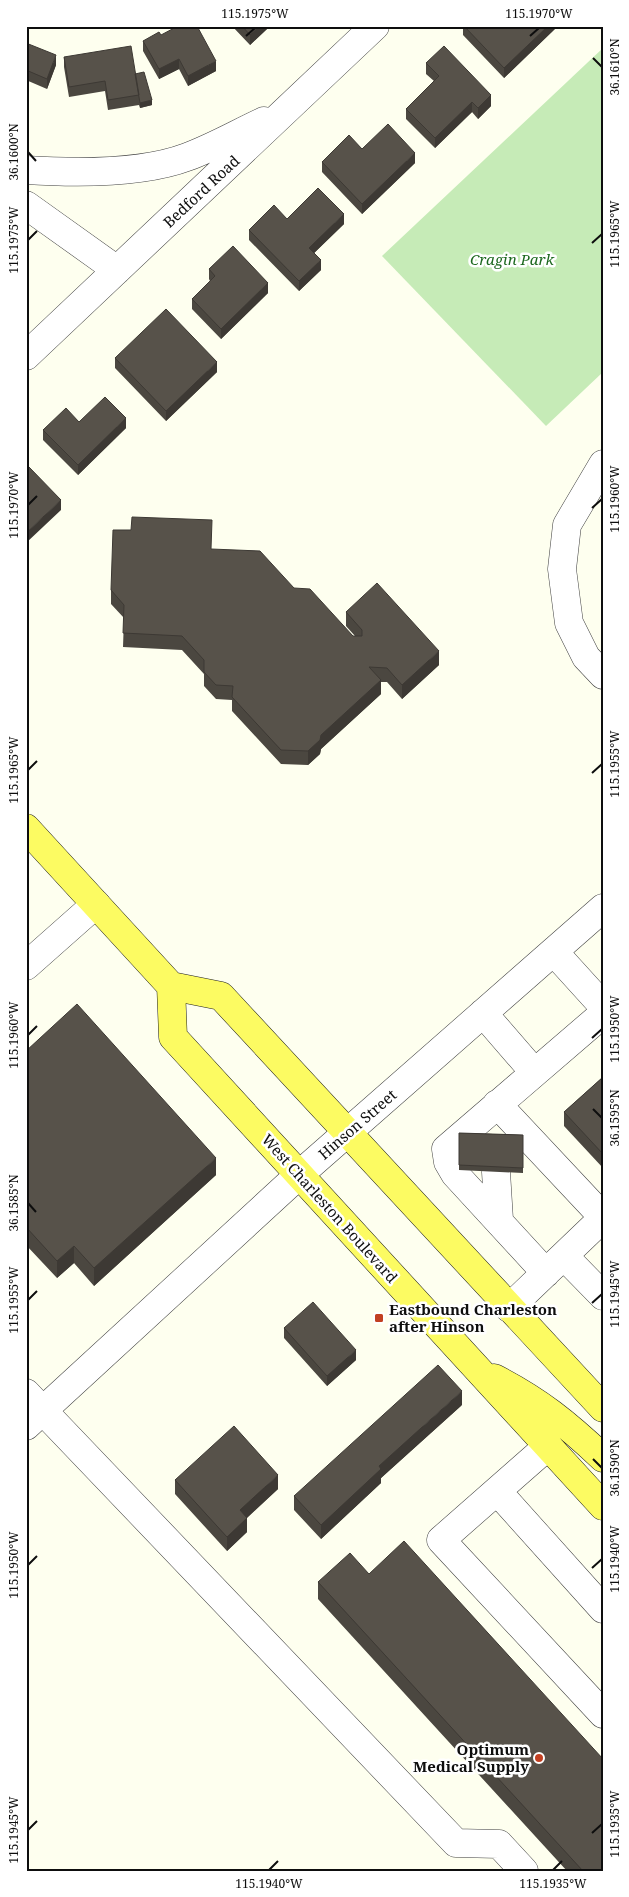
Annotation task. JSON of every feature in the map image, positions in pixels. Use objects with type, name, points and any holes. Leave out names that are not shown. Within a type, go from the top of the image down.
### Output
[{"type":"main road","points":[[26,828],[171,986],[221,996],[509,1308],[599,1399]]},
{"type":"main road","name":"West Charleston Boulevard","points":[[171,986],[173,1036],[603,1506]]},
{"type":"main road","points":[[478,1369],[528,1396],[567,1423],[603,1458]]},
{"type":"street","name":"Bedford Road","points":[[26,356],[375,26]]},
{"type":"street","points":[[26,170],[67,173],[111,171],[185,158],[288,110]]},
{"type":"street","points":[[26,206],[117,270]]},
{"type":"street","points":[[603,464],[567,525],[562,569],[569,623],[586,657],[603,675]]},
{"type":"street","points":[[26,966],[96,904]]},
{"type":"street","name":"Hinson Street","points":[[32,1409],[603,908]]},
{"type":"street","points":[[554,952],[603,1006]]},
{"type":"street","points":[[483,1013],[534,1072]]},
{"type":"street","points":[[603,1014],[534,1072],[490,1121],[446,1149],[448,1162],[455,1174],[499,1220],[555,1264],[603,1296]]},
{"type":"street","points":[[490,1121],[603,1218],[509,1308]]},
{"type":"street","points":[[496,1172],[499,1220]]},
{"type":"street","points":[[32,1409],[456,1843],[499,1844],[524,1871]]},
{"type":"street","points":[[548,1446],[441,1540],[603,1714]]},
{"type":"street","points":[[497,1491],[603,1609]]},
{"type":"green space","name":"Cragin Park","points":[[603,48],[603,372],[546,426],[382,256]]},
{"type":"building","points":[[178,26],[197,26],[216,61],[188,76],[179,59],[159,69],[143,41],[159,32],[161,35]]},
{"type":"building","points":[[242,26],[260,26],[250,35]]},
{"type":"building","points":[[464,26],[548,26],[504,68]]},
{"type":"building","points":[[26,43],[56,55],[47,79],[26,70]]},
{"type":"building","points":[[131,46],[139,95],[108,100],[105,81],[69,87],[64,57]]},
{"type":"building","points":[[444,46],[491,95],[478,108],[472,102],[435,138],[406,109],[439,76],[426,63]]},
{"type":"building","points":[[144,72],[152,100],[140,103],[135,74]]},
{"type":"building","points":[[388,124],[415,153],[362,204],[322,162],[349,135],[362,149]]},
{"type":"building","points":[[318,188],[344,214],[309,248],[321,260],[299,281],[249,230],[274,205],[287,219]]},
{"type":"building","points":[[233,246],[268,283],[221,329],[192,299],[215,276],[209,269]]},
{"type":"building","points":[[166,309],[217,362],[166,411],[115,358]]},
{"type":"building","points":[[105,397],[126,418],[78,465],[43,430],[66,408],[79,422]]},
{"type":"building","points":[[29,467],[61,500],[26,533],[26,470]]},
{"type":"building","points":[[132,517],[212,520],[211,549],[260,551],[294,588],[310,589],[353,636],[362,636],[362,630],[346,612],[377,583],[439,651],[402,685],[387,668],[369,667],[381,680],[321,735],[320,740],[308,751],[281,750],[232,697],[233,686],[216,685],[204,672],[204,660],[182,636],[123,633],[124,605],[111,590],[113,530],[131,530]]},
{"type":"building","points":[[77,1004],[216,1158],[94,1268],[74,1246],[57,1261],[26,1227],[26,1051]]},
{"type":"building","points":[[603,1077],[603,1154],[564,1112]]},
{"type":"building","points":[[459,1133],[523,1135],[523,1168],[459,1165]]},
{"type":"building","points":[[313,1302],[356,1350],[327,1376],[284,1328]]},
{"type":"building","points":[[438,1365],[462,1391],[379,1466],[381,1469],[321,1525],[294,1496]]},
{"type":"building","points":[[234,1426],[278,1475],[240,1510],[247,1518],[227,1537],[175,1480]]},
{"type":"building","points":[[404,1541],[603,1759],[603,1871],[583,1871],[318,1582],[350,1553],[369,1574]]},
{"type":"place","name":"Eastbound Charleston after Hinson","points":[[379,1318]]},
{"type":"place","name":"Optimum Medical Supply","points":[[539,1758]]}]
